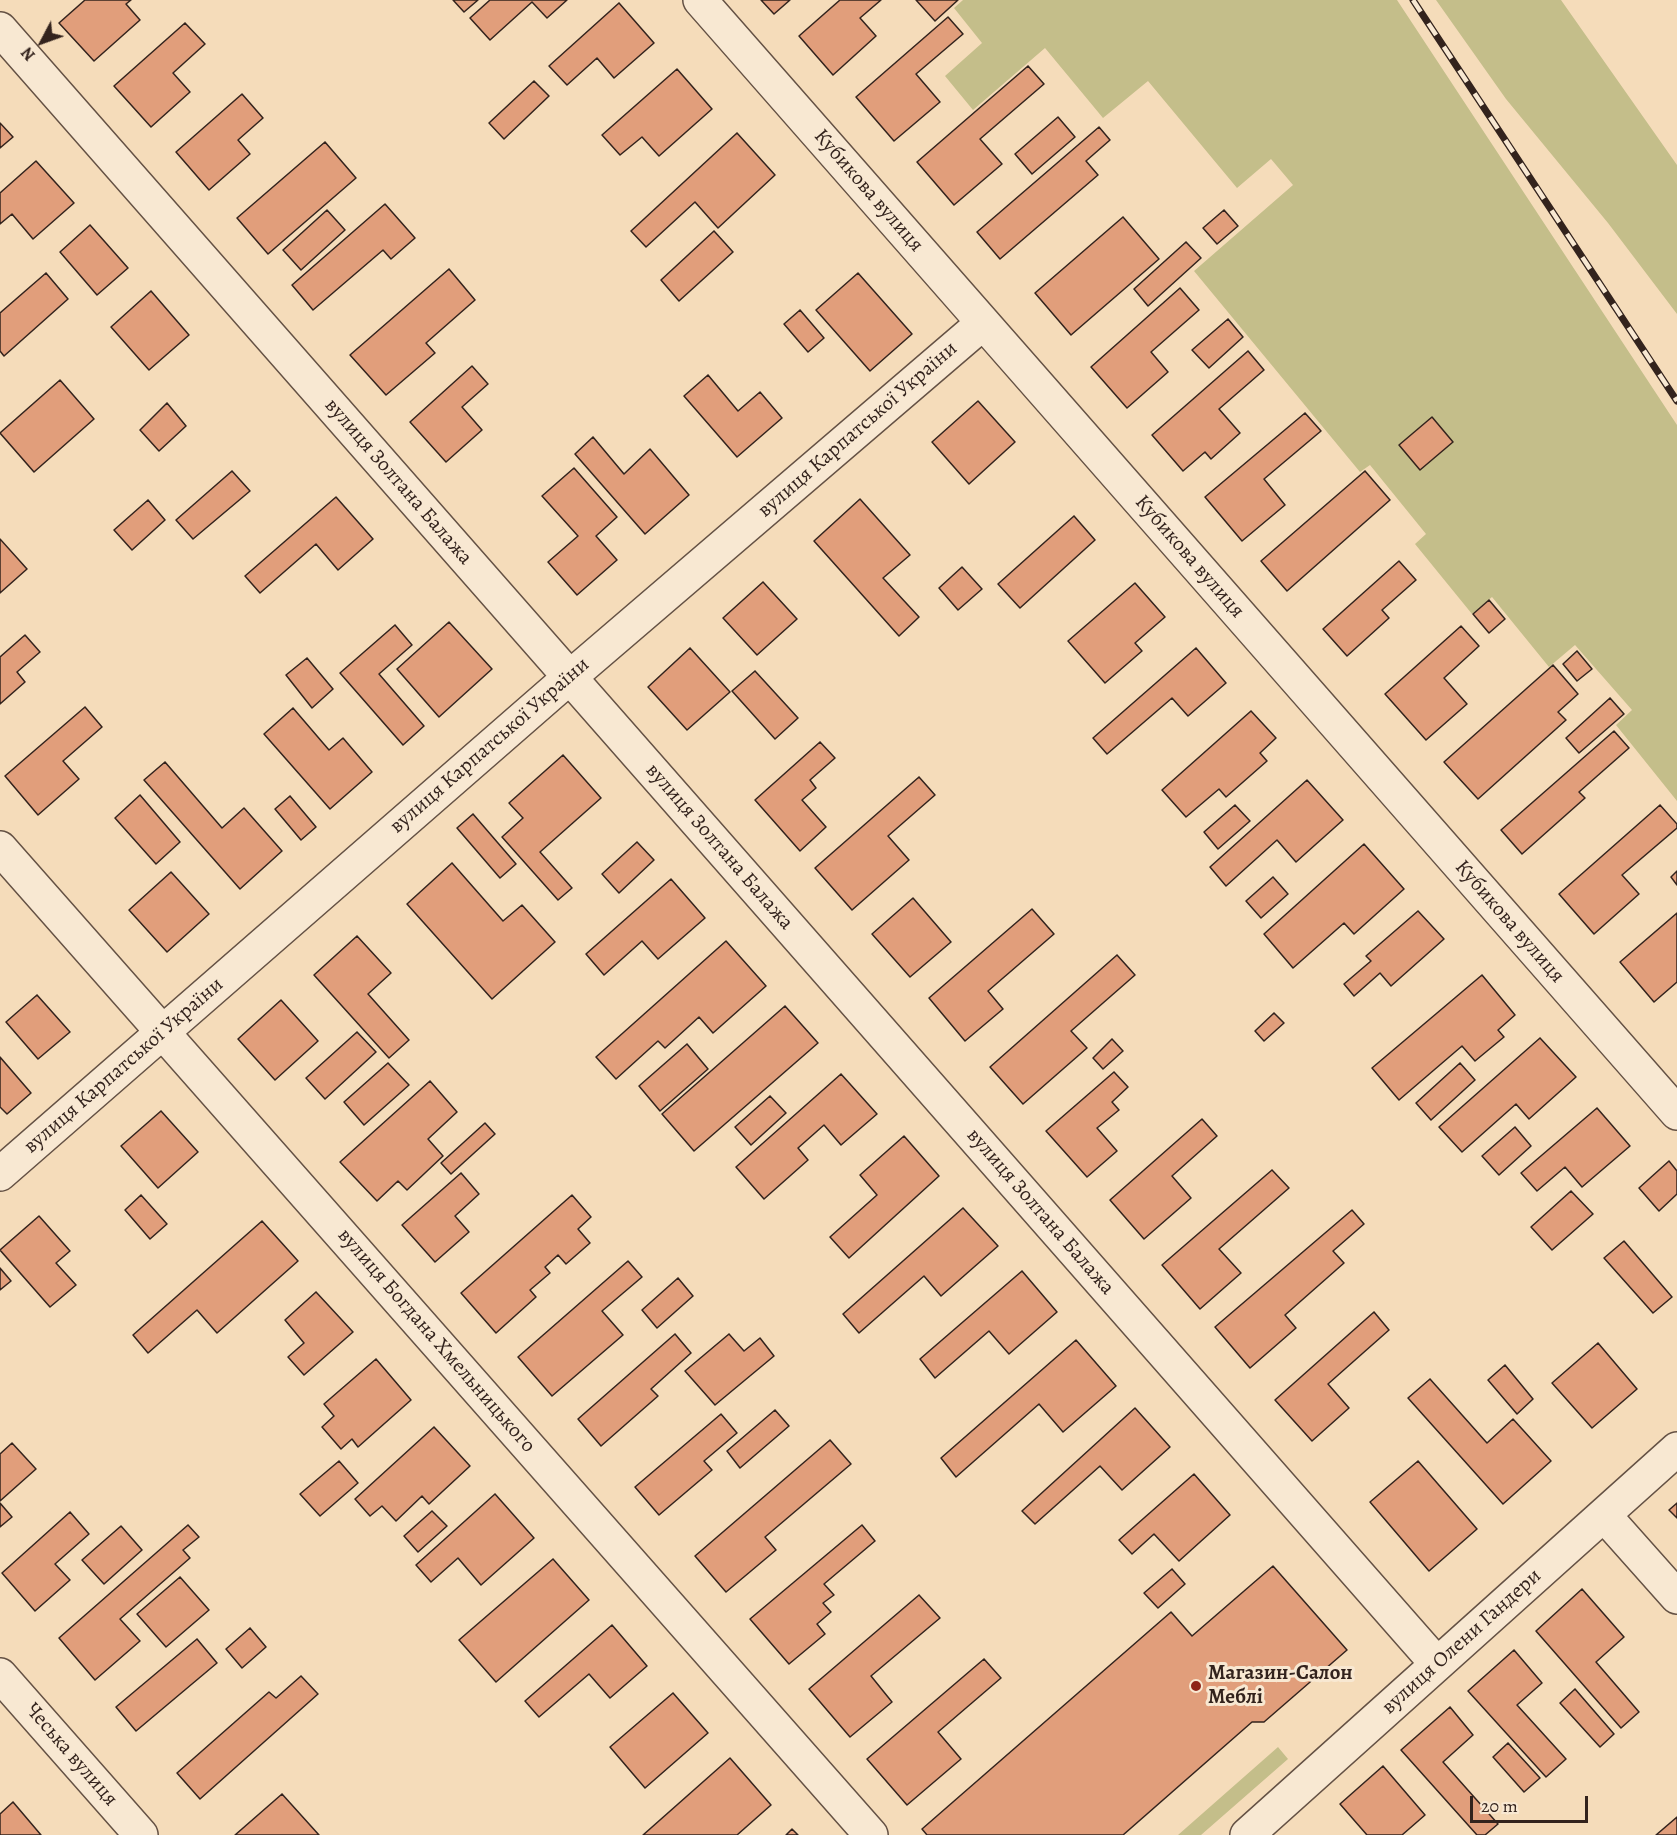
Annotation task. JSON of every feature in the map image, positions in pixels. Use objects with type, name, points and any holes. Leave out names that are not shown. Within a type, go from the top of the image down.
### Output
[{"type":"street","name":"Кубикова вулиця","points":[[700,0],[1677,1113]]},
{"type":"street","name":"вулиця Золтана Балажа","points":[[0,29],[1437,1664]]},
{"type":"street","name":"вулиця Карпатської України","points":[[0,1174],[570,677],[983,323]]},
{"type":"street","name":"вулиця Богдана Хмельницького","points":[[0,848],[871,1835]]},
{"type":"street","name":"вулиця Олени Гандери","points":[[1247,1835],[1677,1449]]},
{"type":"street","points":[[1604,1515],[1677,1597]]},
{"type":"street","name":"Чеська вулиця","points":[[0,1675],[141,1835]]},
{"type":"shaded area","points":[[963,0],[1397,0],[1677,425],[1677,801],[1616,725],[1632,710],[1575,645],[1549,667],[1492,597],[1472,614],[1415,544],[1426,534],[1370,465],[1360,472],[1194,271],[1293,185],[1271,159],[1237,188],[1148,81],[1103,118],[1045,48],[973,110],[945,76],[982,43],[954,8]]},
{"type":"shaded area","points":[[1436,0],[1561,0],[1677,165],[1677,314],[1608,223],[1506,99]]},
{"type":"shaded area","points":[[1278,1747],[1288,1759],[1201,1835],[1178,1835]]},
{"type":"building","points":[[85,0],[131,0],[126,4],[140,20],[94,61],[59,23]]},
{"type":"building","points":[[453,0],[478,0],[464,12]]},
{"type":"building","points":[[490,0],[567,0],[547,18],[532,2],[490,40],[470,18]]},
{"type":"building","points":[[761,0],[790,0],[774,14]]},
{"type":"building","points":[[840,0],[881,0],[860,18],[876,36],[833,75],[799,36]]},
{"type":"building","points":[[916,0],[958,0],[935,21]]},
{"type":"building","points":[[619,3],[654,43],[614,78],[597,58],[567,85],[549,66]]},
{"type":"building","points":[[948,17],[963,34],[916,74],[940,102],[894,141],[856,97]]},
{"type":"building","points":[[185,23],[205,44],[173,73],[190,92],[151,127],[114,86]]},
{"type":"building","points":[[1028,66],[1044,84],[980,139],[1002,164],[954,205],[917,162]]},
{"type":"building","points":[[677,69],[712,109],[659,156],[642,137],[620,155],[602,135]]},
{"type":"building","points":[[534,81],[549,96],[504,139],[489,123]]},
{"type":"building","points":[[242,94],[263,118],[238,140],[250,154],[209,190],[176,152]]},
{"type":"building","points":[[1058,117],[1075,137],[1032,174],[1015,154]]},
{"type":"building","points":[[0,123],[13,137],[0,148]]},
{"type":"building","points":[[1099,127],[1110,140],[1086,161],[1098,175],[1000,259],[977,232]]},
{"type":"building","points":[[737,133],[775,175],[718,228],[695,202],[646,247],[631,231]]},
{"type":"building","points":[[325,142],[356,178],[268,254],[237,218]]},
{"type":"building","points":[[36,161],[74,203],[33,239],[12,214],[0,224],[0,193]]},
{"type":"building","points":[[385,204],[415,238],[391,259],[383,250],[313,310],[292,285]]},
{"type":"building","points":[[327,210],[345,230],[301,270],[283,250]]},
{"type":"building","points":[[1224,210],[1238,226],[1217,244],[1203,228]]},
{"type":"building","points":[[1123,217],[1159,259],[1071,335],[1035,293]]},
{"type":"building","points":[[90,225],[128,268],[97,295],[60,252]]},
{"type":"building","points":[[714,231],[733,252],[679,301],[661,280]]},
{"type":"building","points":[[1186,242],[1201,258],[1148,306],[1134,289]]},
{"type":"building","points":[[449,269],[475,300],[426,343],[435,353],[386,395],[350,355]]},
{"type":"building","points":[[46,273],[68,299],[4,356],[0,351],[0,313]]},
{"type":"building","points":[[858,273],[912,334],[870,371],[816,310]]},
{"type":"building","points":[[1180,288],[1199,310],[1151,352],[1168,372],[1127,408],[1091,367]]},
{"type":"building","points":[[151,291],[189,335],[149,370],[111,327]]},
{"type":"building","points":[[800,310],[824,338],[808,352],[784,324]]},
{"type":"building","points":[[1228,319],[1243,337],[1209,368],[1192,350]]},
{"type":"building","points":[[1248,351],[1264,370],[1219,409],[1240,433],[1211,459],[1205,452],[1183,471],[1152,435]]},
{"type":"building","points":[[472,366],[488,384],[462,407],[482,430],[446,462],[410,422]]},
{"type":"building","points":[[708,375],[738,411],[760,392],[782,418],[737,457],[684,396]]},
{"type":"building","points":[[60,380],[94,419],[34,472],[0,433]]},
{"type":"building","points":[[978,401],[1015,442],[969,484],[932,442]]},
{"type":"building","points":[[167,403],[186,426],[159,451],[140,430]]},
{"type":"building","points":[[1305,413],[1321,431],[1264,479],[1285,505],[1242,541],[1205,497]]},
{"type":"building","points":[[1432,417],[1453,442],[1420,470],[1399,445]]},
{"type":"building","points":[[593,437],[624,474],[650,449],[689,495],[645,534],[575,454]]},
{"type":"building","points":[[574,468],[617,517],[596,536],[617,560],[577,595],[548,562],[578,536],[542,496]]},
{"type":"building","points":[[232,471],[250,491],[193,539],[176,520]]},
{"type":"building","points":[[1365,471],[1390,500],[1287,591],[1261,561]]},
{"type":"building","points":[[336,497],[373,539],[338,570],[316,544],[260,593],[245,576]]},
{"type":"building","points":[[860,499],[910,555],[883,578],[919,617],[899,636],[814,541]]},
{"type":"building","points":[[148,500],[165,520],[132,550],[114,530]]},
{"type":"building","points":[[1074,516],[1095,540],[1020,608],[998,584]]},
{"type":"building","points":[[0,539],[27,569],[0,593]]},
{"type":"building","points":[[1399,561],[1416,580],[1382,610],[1389,618],[1347,656],[1323,629]]},
{"type":"building","points":[[962,567],[982,589],[958,610],[939,588]]},
{"type":"building","points":[[763,582],[797,619],[757,655],[723,618]]},
{"type":"building","points":[[1135,583],[1165,617],[1135,643],[1142,651],[1105,683],[1068,641]]},
{"type":"building","points":[[1489,600],[1505,619],[1489,633],[1473,614]]},
{"type":"building","points":[[449,622],[492,669],[439,717],[397,669]]},
{"type":"building","points":[[395,625],[412,645],[379,674],[424,726],[403,745],[340,673]]},
{"type":"building","points":[[1461,626],[1479,646],[1444,678],[1467,704],[1426,740],[1385,694]]},
{"type":"building","points":[[25,635],[40,652],[17,672],[25,682],[0,704],[0,657]]},
{"type":"building","points":[[690,648],[730,692],[687,730],[648,687]]},
{"type":"building","points":[[1196,648],[1226,683],[1188,716],[1172,698],[1107,754],[1093,738]]},
{"type":"building","points":[[1577,651],[1592,669],[1577,681],[1563,664]]},
{"type":"building","points":[[307,658],[333,689],[312,708],[286,675]]},
{"type":"building","points":[[1553,665],[1578,694],[1558,712],[1566,720],[1478,799],[1444,762]]},
{"type":"building","points":[[755,671],[798,718],[775,739],[732,691]]},
{"type":"building","points":[[1610,698],[1624,714],[1579,753],[1566,738]]},
{"type":"building","points":[[85,707],[102,727],[63,761],[79,779],[38,815],[5,776]]},
{"type":"building","points":[[293,708],[329,750],[343,738],[372,772],[330,809],[264,734]]},
{"type":"building","points":[[1251,711],[1276,738],[1260,753],[1267,761],[1226,797],[1219,789],[1186,817],[1162,790]]},
{"type":"building","points":[[1614,731],[1629,748],[1579,792],[1585,798],[1522,854],[1501,830]]},
{"type":"building","points":[[820,742],[835,758],[810,780],[816,788],[802,800],[826,827],[800,851],[755,800]]},
{"type":"building","points":[[563,755],[601,798],[540,852],[572,888],[558,900],[502,837],[523,818],[509,803]]},
{"type":"building","points":[[165,762],[222,828],[244,808],[282,851],[240,889],[144,780]]},
{"type":"building","points":[[919,777],[935,795],[888,836],[909,860],[852,910],[815,868]]},
{"type":"building","points":[[1307,780],[1343,820],[1296,862],[1277,840],[1226,886],[1210,867]]},
{"type":"building","points":[[140,795],[180,842],[156,864],[115,818]]},
{"type":"building","points":[[290,796],[316,827],[301,840],[275,809]]},
{"type":"building","points":[[1235,805],[1250,821],[1218,849],[1204,832]]},
{"type":"building","points":[[1660,805],[1677,824],[1677,828],[1622,875],[1639,894],[1594,934],[1559,894]]},
{"type":"building","points":[[473,814],[516,864],[500,878],[457,828]]},
{"type":"building","points":[[637,842],[654,860],[619,893],[602,874]]},
{"type":"building","points":[[1364,844],[1404,889],[1354,934],[1344,923],[1293,968],[1264,934]]},
{"type":"building","points":[[452,863],[503,921],[522,905],[555,942],[492,999],[407,904]]},
{"type":"building","points":[[1677,871],[1677,885],[1671,877]]},
{"type":"building","points":[[171,872],[209,914],[167,952],[129,910]]},
{"type":"building","points":[[1273,877],[1288,894],[1261,918],[1246,901]]},
{"type":"building","points":[[671,879],[705,918],[658,959],[642,941],[604,975],[586,954]]},
{"type":"building","points":[[913,898],[951,942],[910,977],[872,934]]},
{"type":"building","points":[[1032,909],[1054,934],[988,991],[1003,1009],[965,1041],[929,998]]},
{"type":"building","points":[[1418,911],[1444,939],[1391,986],[1380,973],[1354,996],[1344,984],[1371,961],[1366,956]]},
{"type":"building","points":[[1677,913],[1677,982],[1654,1002],[1620,962]]},
{"type":"building","points":[[357,936],[391,973],[368,994],[409,1040],[389,1058],[314,975]]},
{"type":"building","points":[[726,941],[766,986],[713,1033],[699,1017],[665,1048],[658,1041],[616,1079],[596,1057]]},
{"type":"building","points":[[1117,955],[1135,975],[1071,1031],[1087,1048],[1023,1104],[990,1067]]},
{"type":"building","points":[[1482,975],[1515,1015],[1498,1030],[1504,1037],[1475,1061],[1462,1046],[1399,1100],[1372,1068]]},
{"type":"building","points":[[37,995],[70,1032],[38,1059],[6,1022]]},
{"type":"building","points":[[281,1000],[318,1041],[275,1080],[238,1039]]},
{"type":"building","points":[[785,1006],[818,1043],[694,1151],[662,1114]]},
{"type":"building","points":[[1274,1013],[1284,1023],[1264,1041],[1255,1031]]},
{"type":"building","points":[[357,1032],[376,1052],[325,1099],[306,1078]]},
{"type":"building","points":[[1540,1038],[1576,1077],[1529,1119],[1516,1104],[1462,1152],[1439,1127]]},
{"type":"building","points":[[1112,1039],[1123,1051],[1103,1069],[1093,1058]]},
{"type":"building","points":[[687,1044],[708,1069],[660,1111],[639,1086]]},
{"type":"building","points":[[0,1057],[31,1093],[7,1114],[0,1107]]},
{"type":"building","points":[[388,1063],[409,1085],[364,1125],[344,1102]]},
{"type":"building","points":[[1460,1063],[1475,1080],[1431,1120],[1416,1103]]},
{"type":"building","points":[[1114,1072],[1128,1087],[1112,1102],[1119,1110],[1097,1128],[1117,1151],[1087,1177],[1046,1131]]},
{"type":"building","points":[[841,1074],[877,1114],[841,1145],[824,1125],[798,1148],[808,1160],[764,1199],[736,1167]]},
{"type":"building","points":[[430,1081],[457,1112],[428,1139],[443,1156],[407,1190],[398,1181],[377,1201],[340,1162]]},
{"type":"building","points":[[770,1096],[786,1113],[751,1145],[735,1127]]},
{"type":"building","points":[[1597,1108],[1630,1146],[1582,1187],[1565,1167],[1537,1191],[1521,1173]]},
{"type":"building","points":[[161,1111],[198,1152],[158,1188],[121,1146]]},
{"type":"building","points":[[1202,1119],[1217,1136],[1172,1176],[1191,1198],[1144,1239],[1110,1200]]},
{"type":"building","points":[[485,1123],[495,1134],[451,1174],[441,1163]]},
{"type":"building","points":[[1515,1127],[1531,1146],[1499,1175],[1482,1156]]},
{"type":"building","points":[[904,1136],[939,1176],[849,1258],[830,1237],[877,1195],[860,1175]]},
{"type":"building","points":[[1669,1161],[1677,1171],[1677,1194],[1659,1211],[1639,1188]]},
{"type":"building","points":[[1272,1170],[1289,1188],[1219,1249],[1241,1273],[1200,1309],[1162,1265]]},
{"type":"building","points":[[461,1173],[479,1194],[455,1216],[469,1232],[435,1262],[402,1225]]},
{"type":"building","points":[[1571,1191],[1593,1214],[1552,1250],[1531,1227]]},
{"type":"building","points":[[141,1195],[167,1224],[150,1239],[125,1210]]},
{"type":"building","points":[[572,1195],[591,1217],[578,1229],[590,1243],[566,1264],[558,1255],[545,1267],[550,1273],[530,1290],[536,1297],[496,1333],[461,1293]]},
{"type":"building","points":[[963,1208],[998,1246],[941,1296],[924,1276],[859,1333],[843,1314]]},
{"type":"building","points":[[1352,1210],[1364,1224],[1333,1251],[1344,1263],[1285,1315],[1296,1328],[1250,1368],[1215,1327]]},
{"type":"building","points":[[39,1216],[70,1251],[56,1263],[76,1285],[50,1307],[0,1250]]},
{"type":"building","points":[[262,1221],[298,1261],[217,1333],[197,1310],[148,1353],[133,1335]]},
{"type":"building","points":[[1624,1241],[1672,1297],[1653,1313],[1604,1258]]},
{"type":"building","points":[[628,1261],[642,1277],[602,1311],[623,1335],[552,1396],[518,1357]]},
{"type":"building","points":[[0,1268],[11,1281],[0,1290]]},
{"type":"building","points":[[1022,1271],[1057,1312],[1009,1354],[989,1331],[935,1378],[920,1359]]},
{"type":"building","points":[[678,1278],[693,1296],[657,1328],[642,1310]]},
{"type":"building","points":[[316,1292],[353,1332],[304,1375],[288,1357],[304,1343],[285,1320]]},
{"type":"building","points":[[1374,1312],[1389,1330],[1328,1384],[1349,1408],[1312,1441],[1275,1400]]},
{"type":"building","points":[[675,1334],[691,1353],[651,1389],[658,1396],[601,1446],[578,1419]]},
{"type":"building","points":[[729,1334],[744,1351],[760,1338],[774,1356],[715,1405],[685,1371]]},
{"type":"building","points":[[1076,1340],[1116,1386],[1063,1432],[1039,1404],[956,1477],[941,1458]]},
{"type":"building","points":[[1598,1343],[1637,1389],[1592,1428],[1552,1383]]},
{"type":"building","points":[[376,1359],[411,1400],[358,1447],[352,1439],[341,1449],[322,1427],[334,1416],[324,1404]]},
{"type":"building","points":[[1505,1365],[1533,1399],[1517,1414],[1488,1380]]},
{"type":"building","points":[[1430,1379],[1487,1443],[1513,1419],[1551,1461],[1503,1504],[1408,1398]]},
{"type":"building","points":[[1135,1408],[1170,1447],[1122,1490],[1100,1466],[1035,1524],[1022,1511]]},
{"type":"building","points":[[775,1410],[789,1426],[740,1468],[727,1451]]},
{"type":"building","points":[[721,1414],[737,1433],[704,1461],[712,1470],[659,1515],[635,1487]]},
{"type":"building","points":[[434,1427],[470,1466],[429,1504],[422,1496],[396,1521],[382,1506],[370,1516],[355,1499]]},
{"type":"building","points":[[830,1440],[851,1464],[765,1537],[776,1550],[726,1592],[695,1556]]},
{"type":"building","points":[[12,1443],[36,1469],[0,1501],[0,1454]]},
{"type":"building","points":[[339,1461],[358,1483],[320,1516],[300,1494]]},
{"type":"building","points":[[1418,1461],[1477,1529],[1429,1571],[1370,1502]]},
{"type":"building","points":[[1194,1474],[1230,1515],[1179,1561],[1154,1534],[1132,1554],[1119,1540]]},
{"type":"building","points":[[495,1494],[534,1538],[481,1585],[458,1558],[431,1582],[416,1565]]},
{"type":"building","points":[[0,1503],[12,1517],[0,1527]]},
{"type":"building","points":[[1677,1503],[1677,1518],[1669,1510]]},
{"type":"building","points":[[432,1511],[447,1526],[418,1552],[404,1536]]},
{"type":"building","points":[[70,1512],[89,1534],[55,1564],[70,1580],[35,1611],[2,1573]]},
{"type":"building","points":[[188,1525],[199,1537],[183,1550],[190,1558],[120,1619],[140,1641],[95,1680],[59,1638]]},
{"type":"building","points":[[862,1525],[875,1541],[824,1584],[834,1595],[823,1603],[831,1612],[817,1624],[825,1634],[789,1664],[750,1619]]},
{"type":"building","points":[[121,1526],[142,1550],[104,1584],[82,1560]]},
{"type":"building","points":[[553,1559],[589,1600],[496,1682],[459,1640]]},
{"type":"building","name":"Магазин-Салон Меблі","points":[[1273,1566],[1347,1650],[1264,1722],[1252,1722],[1123,1835],[927,1835],[922,1829],[1171,1612],[1192,1636]]},
{"type":"building","points":[[1172,1569],[1185,1584],[1158,1608],[1144,1593]]},
{"type":"building","points":[[180,1577],[209,1610],[166,1647],[137,1614]]},
{"type":"building","points":[[1582,1589],[1624,1637],[1596,1662],[1639,1712],[1621,1728],[1536,1631]]},
{"type":"building","points":[[919,1595],[940,1618],[871,1676],[892,1702],[850,1737],[809,1689]]},
{"type":"building","points":[[612,1625],[647,1666],[610,1698],[589,1674],[539,1717],[525,1701]]},
{"type":"building","points":[[250,1628],[266,1647],[242,1668],[226,1649]]},
{"type":"building","points":[[197,1639],[217,1663],[136,1731],[116,1707]]},
{"type":"building","points":[[1514,1650],[1542,1683],[1517,1705],[1566,1759],[1546,1777],[1468,1691]]},
{"type":"building","points":[[984,1659],[1001,1678],[938,1732],[961,1759],[907,1805],[867,1759]]},
{"type":"building","points":[[301,1676],[318,1694],[200,1799],[177,1773],[269,1692],[276,1698]]},
{"type":"building","points":[[1575,1689],[1614,1734],[1600,1747],[1560,1703]]},
{"type":"building","points":[[673,1693],[708,1733],[645,1788],[610,1747]]},
{"type":"building","points":[[1450,1707],[1473,1735],[1443,1762],[1498,1824],[1485,1835],[1477,1835],[1401,1750]]},
{"type":"building","points":[[1508,1743],[1540,1778],[1524,1792],[1493,1757]]},
{"type":"building","points":[[730,1758],[771,1805],[737,1835],[643,1835]]},
{"type":"building","points":[[1383,1766],[1425,1815],[1402,1835],[1367,1835],[1340,1804]]},
{"type":"building","points":[[282,1794],[319,1835],[235,1835]]},
{"type":"building","points":[[13,1802],[41,1835],[0,1835],[0,1814]]},
{"type":"building","points":[[1677,1817],[1677,1835],[1656,1835]]},
{"type":"building","points":[[792,1829],[798,1835],[786,1835]]},
{"type":"railway","points":[[1413,0],[1677,401]]},
{"type":"place","name":"Магазин-Салон Меблі","points":[[1196,1686]]}]
